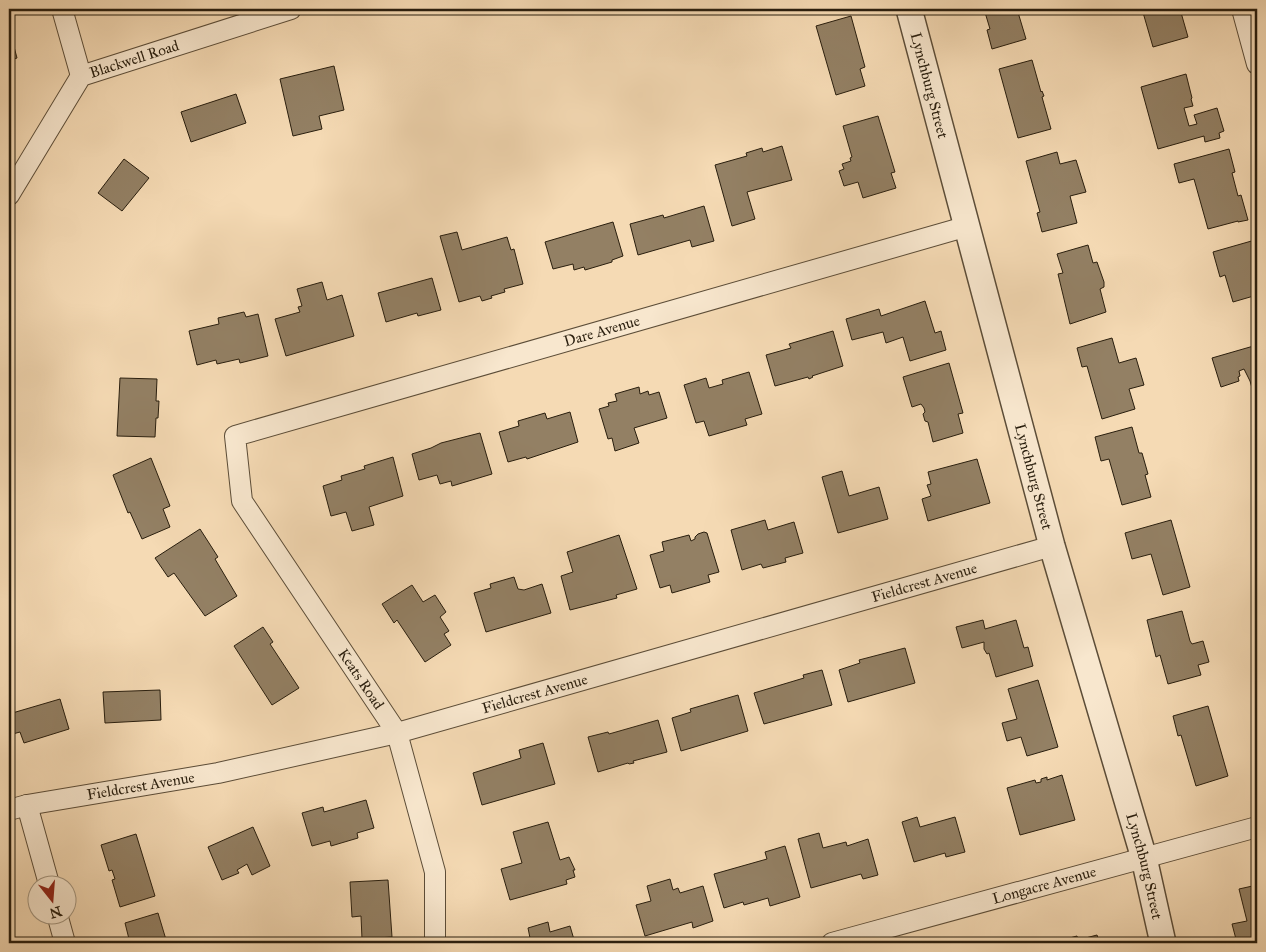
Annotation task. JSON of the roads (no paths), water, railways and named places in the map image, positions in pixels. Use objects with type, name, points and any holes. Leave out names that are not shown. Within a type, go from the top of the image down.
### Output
[{"type":"street","points":[[62,9],[80,76]]},
{"type":"street","name":"Blackwell Road","points":[[9,195],[80,76],[291,9]]},
{"type":"street","name":"Lynchburg Street","points":[[909,9],[1052,546],[1144,858],[1163,943]]},
{"type":"street","points":[[1242,9],[1257,64]]},
{"type":"street","name":"Dare Avenue","points":[[235,436],[968,226]]},
{"type":"street","name":"Keats Road","points":[[235,436],[242,501],[397,732],[435,872],[435,943]]},
{"type":"street","name":"Fieldcrest Avenue","points":[[18,807],[218,773],[397,732],[1052,546]]},
{"type":"street","points":[[18,807],[45,874]]},
{"type":"street","name":"Longacre Avenue","points":[[832,943],[1257,827]]},
{"type":"street","points":[[60,924],[65,943]]}]
